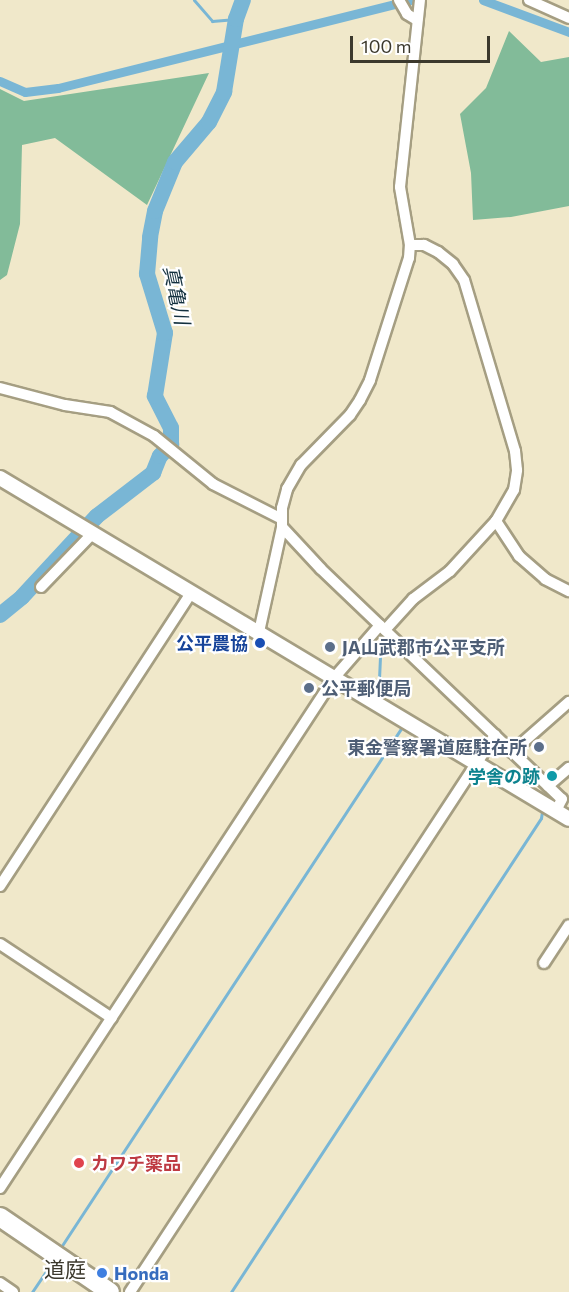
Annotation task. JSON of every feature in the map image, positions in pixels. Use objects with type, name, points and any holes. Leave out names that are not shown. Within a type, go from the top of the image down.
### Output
[{"type":"highway","points":[[0,1217],[110,1292]]},
{"type":"street","points":[[399,0],[407,14],[417,20]]},
{"type":"street","points":[[259,632],[287,489],[301,465],[350,415],[369,380],[409,258],[410,245],[400,187],[420,0]]},
{"type":"street","points":[[529,0],[569,18]]},
{"type":"street","points":[[0,1188],[334,678],[412,599],[450,571],[496,521],[514,490],[515,451],[464,280],[453,264],[438,252],[424,245],[410,245]]},
{"type":"street","points":[[0,388],[65,405],[110,412],[154,436],[213,483],[282,523],[382,628],[562,800],[556,811]]},
{"type":"street","points":[[0,478],[569,819]]},
{"type":"street","points":[[496,521],[519,556],[545,579],[569,591]]},
{"type":"street","points":[[41,587],[92,534]]},
{"type":"street","points":[[0,886],[192,592]]},
{"type":"street","points":[[512,752],[569,702]]},
{"type":"street","points":[[130,1292],[495,735]]},
{"type":"street","points":[[548,786],[569,768]]},
{"type":"street","points":[[544,963],[569,925]]},
{"type":"street","points":[[0,944],[112,1018]]},
{"type":"street","points":[[0,1283],[13,1292]]},
{"type":"green space","points":[[509,31],[541,62],[569,57],[569,206],[511,217],[473,220],[471,173],[460,114],[486,88]]},
{"type":"green space","points":[[209,73],[147,205],[55,138],[22,145],[20,224],[7,275],[0,280],[0,89],[24,101]]},
{"type":"waterway","points":[[194,0],[212,21],[236,19]]},
{"type":"waterway","name":"真亀川","points":[[0,615],[22,597],[97,516],[153,473],[160,456],[171,445],[171,428],[155,396],[165,333],[147,274],[150,237],[155,211],[175,162],[209,122],[224,92],[236,19],[243,0]]},
{"type":"waterway","points":[[0,81],[25,92],[58,88],[411,0]]},
{"type":"waterway","points":[[483,0],[569,32]]},
{"type":"waterway","points":[[378,701],[381,634]]},
{"type":"waterway","points":[[59,1250],[402,727],[378,712]]},
{"type":"waterway","points":[[231,1292],[541,818],[542,812]]},
{"type":"waterway","points":[[32,1292],[53,1261]]},
{"type":"place","name":"公平農協","points":[[260,643]]},
{"type":"place","name":"JA山武郡市公平支所","points":[[330,647]]},
{"type":"place","name":"公平郵便局","points":[[309,688]]},
{"type":"place","name":"東金警察署道庭駐在所","points":[[539,747]]},
{"type":"place","name":"学舎の跡","points":[[552,776]]},
{"type":"place","name":"カワチ薬品","points":[[79,1163]]},
{"type":"place","name":"Honda","points":[[102,1273]]},
{"type":"district","name":"道庭","points":[[65,1269]]}]
